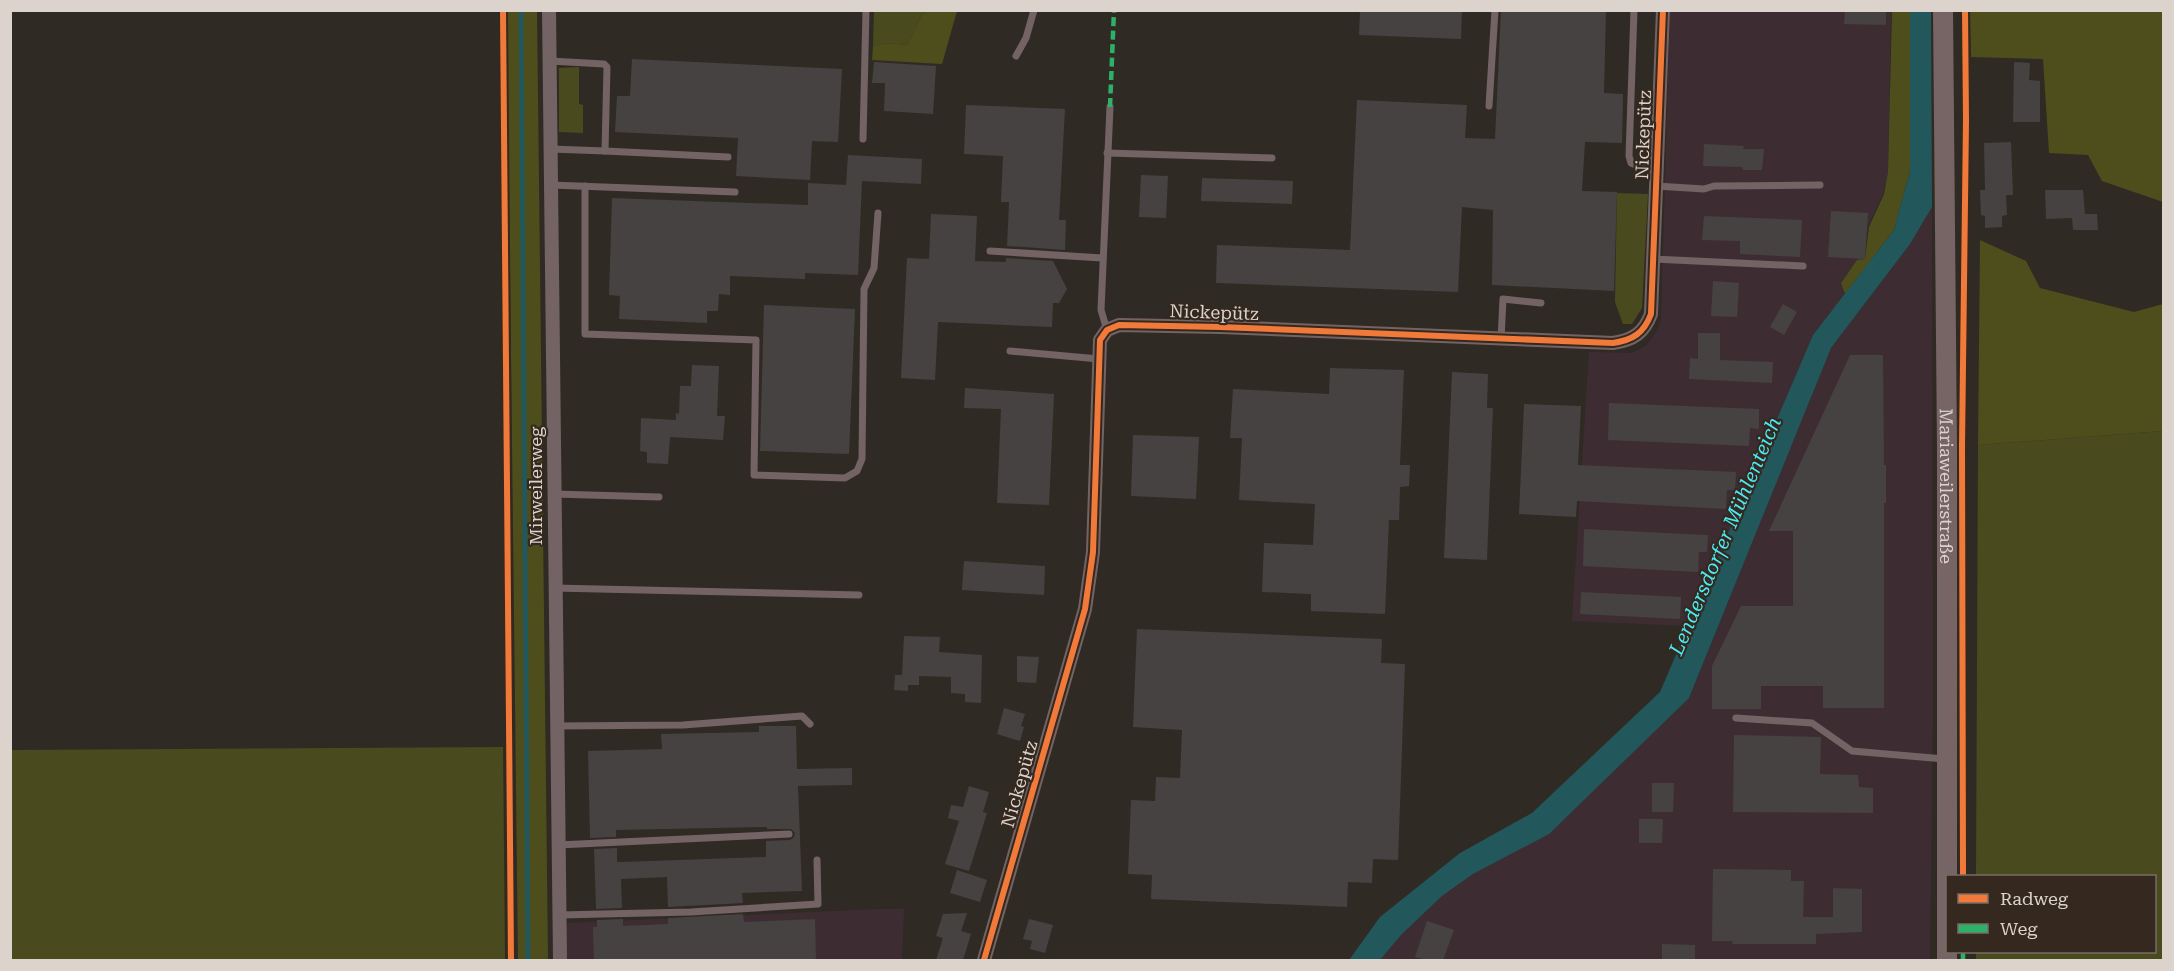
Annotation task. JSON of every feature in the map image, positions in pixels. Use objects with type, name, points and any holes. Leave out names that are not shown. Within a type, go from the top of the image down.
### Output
[{"type":"main road","name":"Mariaweilerstraße","points":[[1943,10],[1947,448],[1947,875]]},
{"type":"street","name":"Mirweilerweg","points":[[549,10],[560,960]]},
{"type":"street","name":"Nickepütz","points":[[984,960],[1085,609],[1093,552],[1100,340],[1107,330],[1119,325],[1220,327],[1613,343],[1626,341],[1640,333],[1651,314],[1663,10]]},
{"type":"lane","points":[[863,139],[866,10]]},
{"type":"lane","points":[[1016,56],[1026,39],[1035,10]]},
{"type":"lane","points":[[1489,106],[1495,10]]},
{"type":"lane","points":[[1634,10],[1629,156],[1631,163],[1657,168]]},
{"type":"lane","points":[[550,61],[604,64],[607,67],[605,151]]},
{"type":"lane","points":[[1107,330],[1101,310],[1110,107]]},
{"type":"lane","points":[[550,149],[728,157]]},
{"type":"lane","points":[[1107,153],[1272,158]]},
{"type":"lane","points":[[551,185],[735,192]]},
{"type":"lane","points":[[1656,186],[1704,189],[1714,186],[1820,185]]},
{"type":"lane","points":[[585,186],[585,334],[756,340],[754,475],[845,478],[856,471],[862,459],[864,289],[874,268],[878,213]]},
{"type":"lane","points":[[990,251],[1102,258]]},
{"type":"lane","points":[[1653,259],[1803,266]]},
{"type":"lane","points":[[1501,339],[1503,299],[1541,303]]},
{"type":"lane","points":[[1010,351],[1099,359]]},
{"type":"lane","points":[[554,494],[659,497]]},
{"type":"lane","points":[[554,588],[859,595]]},
{"type":"lane","points":[[556,726],[683,725],[802,716],[810,724]]},
{"type":"lane","points":[[1736,718],[1812,723],[1852,751],[1946,759]]},
{"type":"lane","points":[[558,845],[789,834]]},
{"type":"lane","points":[[559,915],[702,911],[818,904],[817,860]]},
{"type":"shaded area","points":[[507,11],[537,11],[548,960],[518,960]]},
{"type":"shaded area","points":[[927,11],[957,11],[942,64],[872,60],[873,46],[888,43],[907,45],[922,14]]},
{"type":"shaded area","points":[[1670,11],[1891,11],[1888,172],[1883,194],[1868,226],[1865,260],[1857,260],[1841,283],[1845,294],[1813,335],[1688,626],[1572,621],[1589,352],[1632,353],[1646,346],[1661,320]]},
{"type":"shaded area","points":[[1892,11],[1910,11],[1910,171],[1894,230],[1845,294],[1841,283],[1857,260],[1865,259],[1869,227],[1884,194],[1888,172]]},
{"type":"shaded area","points":[[1970,11],[2163,11],[2163,202],[2102,181],[2088,155],[2049,153],[2043,59],[1971,57]]},
{"type":"shaded area","points":[[1932,207],[1933,710],[1930,960],[1380,960],[1401,935],[1442,896],[1473,874],[1689,698],[1831,348],[1910,244]]},
{"type":"shaded area","points":[[1980,240],[2026,261],[2040,288],[2134,312],[2163,304],[2163,431],[1978,445]]},
{"type":"shaded area","points":[[904,909],[902,960],[566,960],[565,923]]},
{"type":"green space","points":[[874,11],[927,11],[922,14],[907,45],[888,43],[873,46]]},
{"type":"green space","points":[[579,67],[579,104],[583,105],[583,133],[559,132],[559,68]]},
{"type":"green space","points":[[1617,193],[1648,194],[1642,308],[1632,324],[1623,324],[1615,302]]},
{"type":"green space","points":[[2163,431],[2163,960],[1976,960],[1976,953],[2156,953],[2156,875],[1976,875],[1978,445]]},
{"type":"green space","points":[[503,747],[505,960],[11,960],[11,750]]},
{"type":"water","points":[[1910,11],[1931,11],[1932,207],[1910,244],[1831,348],[1689,698],[1549,834],[1473,874],[1442,896],[1401,935],[1380,960],[1349,960],[1380,917],[1460,853],[1532,813],[1660,692],[1813,335],[1894,230],[1910,171]]},
{"type":"building","points":[[1360,10],[1462,10],[1461,39],[1359,35]]},
{"type":"building","points":[[1501,10],[1606,10],[1604,93],[1623,94],[1622,143],[1585,142],[1582,191],[1617,192],[1614,291],[1492,285],[1493,210],[1462,207],[1458,292],[1216,283],[1217,245],[1350,250],[1357,100],[1467,105],[1465,138],[1495,139]]},
{"type":"building","points":[[1845,10],[1886,10],[1886,25],[1844,24]]},
{"type":"building","points":[[632,59],[842,69],[838,142],[812,141],[810,180],[736,176],[738,138],[615,132],[617,96],[630,96]]},
{"type":"building","points":[[874,62],[936,66],[933,114],[884,111],[885,83],[872,83]]},
{"type":"building","points":[[2014,62],[2030,63],[2029,80],[2040,81],[2040,122],[2013,122]]},
{"type":"building","points":[[966,105],[1065,109],[1059,220],[1066,220],[1065,250],[1007,246],[1009,202],[1001,202],[1003,156],[964,154]]},
{"type":"building","points":[[2011,142],[2013,195],[2006,195],[2007,215],[2002,216],[2002,227],[1985,228],[1985,216],[1981,215],[1980,190],[1985,190],[1984,143]]},
{"type":"building","points":[[1704,144],[1764,149],[1762,170],[1703,166]]},
{"type":"building","points":[[848,155],[922,159],[921,184],[862,181],[858,275],[805,273],[805,279],[730,276],[730,295],[719,294],[718,311],[707,311],[707,323],[619,319],[620,296],[609,295],[612,198],[808,205],[808,183],[846,185]]},
{"type":"building","points":[[1141,175],[1168,176],[1166,218],[1139,217]]},
{"type":"building","points":[[1202,178],[1293,181],[1292,204],[1201,201]]},
{"type":"building","points":[[2045,190],[2083,190],[2085,214],[2097,214],[2098,230],[2073,230],[2072,218],[2046,219]]},
{"type":"building","points":[[1831,211],[1868,213],[1865,259],[1828,257]]},
{"type":"building","points":[[931,214],[977,216],[975,261],[1006,262],[1006,258],[1053,261],[1067,289],[1059,303],[1053,303],[1052,327],[938,322],[935,380],[901,378],[907,258],[929,259]]},
{"type":"building","points":[[1704,216],[1802,220],[1800,257],[1740,254],[1740,241],[1702,240]]},
{"type":"building","points":[[1713,281],[1739,283],[1737,317],[1711,316]]},
{"type":"building","points":[[1783,304],[1797,312],[1784,335],[1770,327]]},
{"type":"building","points":[[764,305],[855,309],[849,454],[760,451]]},
{"type":"building","points":[[1698,333],[1720,333],[1720,360],[1773,362],[1772,383],[1689,379],[1690,358],[1698,359]]},
{"type":"building","points":[[1850,355],[1883,355],[1884,465],[1886,465],[1884,708],[1823,708],[1823,686],[1761,686],[1761,709],[1712,709],[1712,666],[1741,606],[1793,606],[1793,531],[1769,531]]},
{"type":"building","points":[[692,365],[719,366],[717,416],[725,416],[723,440],[670,437],[668,464],[647,463],[647,452],[640,451],[641,418],[676,420],[676,413],[679,414],[680,386],[691,386]]},
{"type":"building","points":[[1330,368],[1404,370],[1400,465],[1410,465],[1409,486],[1400,487],[1399,520],[1389,520],[1385,614],[1311,611],[1311,594],[1262,592],[1264,543],[1313,545],[1315,504],[1239,500],[1242,438],[1230,438],[1233,389],[1329,394]]},
{"type":"building","points":[[1452,372],[1488,374],[1487,408],[1493,408],[1487,560],[1444,558]]},
{"type":"building","points":[[965,388],[1054,394],[1049,505],[997,503],[1001,409],[964,408]]},
{"type":"building","points":[[1609,403],[1759,409],[1759,429],[1750,428],[1749,446],[1608,440]]},
{"type":"building","points":[[1524,404],[1581,406],[1578,465],[1736,472],[1735,490],[1727,490],[1726,509],[1577,501],[1576,517],[1519,514]]},
{"type":"building","points":[[1133,435],[1199,437],[1196,499],[1131,496]]},
{"type":"building","points":[[1584,529],[1708,535],[1707,552],[1699,552],[1698,572],[1583,566]]},
{"type":"building","points":[[964,561],[1045,566],[1044,595],[962,590]]},
{"type":"building","points":[[1581,592],[1681,597],[1680,619],[1580,614]]},
{"type":"building","points":[[1137,629],[1382,639],[1381,663],[1405,664],[1398,860],[1373,859],[1372,883],[1348,882],[1347,907],[1151,899],[1152,875],[1128,874],[1131,800],[1155,801],[1156,777],[1180,778],[1182,730],[1133,727]]},
{"type":"building","points":[[904,636],[940,637],[939,652],[982,655],[981,703],[965,702],[965,694],[951,693],[951,677],[919,676],[919,685],[908,685],[908,691],[894,690],[895,675],[902,675]]},
{"type":"building","points":[[1017,656],[1039,657],[1036,683],[1017,682]]},
{"type":"building","points":[[1004,708],[1025,714],[1020,741],[997,734]]},
{"type":"building","points":[[759,726],[796,726],[797,769],[852,768],[852,785],[798,786],[802,891],[742,893],[743,903],[668,907],[667,877],[621,879],[622,908],[596,909],[594,849],[617,848],[617,862],[766,857],[766,841],[790,840],[795,833],[791,829],[767,829],[767,827],[616,830],[616,837],[590,838],[588,751],[662,749],[661,734],[759,732]]},
{"type":"building","points":[[1734,735],[1821,737],[1820,774],[1858,775],[1859,787],[1873,788],[1873,813],[1733,812]]},
{"type":"building","points":[[1652,783],[1674,783],[1673,812],[1652,812]]},
{"type":"building","points":[[969,786],[989,792],[983,812],[987,813],[969,871],[945,864],[959,821],[948,818],[951,805],[963,807]]},
{"type":"building","points":[[1639,819],[1663,819],[1662,843],[1639,843]]},
{"type":"building","points":[[1713,869],[1791,870],[1791,881],[1804,881],[1803,917],[1833,917],[1833,888],[1862,889],[1862,932],[1816,934],[1816,944],[1732,944],[1733,941],[1712,941]]},
{"type":"building","points":[[957,870],[987,880],[980,902],[950,893]]},
{"type":"building","points":[[967,913],[961,931],[971,934],[963,960],[936,960],[943,938],[936,936],[943,914]]},
{"type":"building","points":[[743,914],[744,922],[815,919],[816,960],[594,960],[593,927],[597,927],[597,920],[623,919],[623,926],[668,924],[668,918]]},
{"type":"building","points":[[1029,919],[1053,925],[1045,953],[1030,949],[1032,941],[1023,939]]},
{"type":"building","points":[[1427,921],[1454,930],[1443,960],[1415,957]]},
{"type":"building","points":[[1662,944],[1695,945],[1695,960],[1662,960]]},
{"type":"waterway","points":[[521,10],[528,960]]},
{"type":"marked path","points":[[1110,107],[1114,10]]},
{"type":"marked path","points":[[1963,953],[1963,960]]},
{"type":"cycle path","points":[[503,10],[511,960]]},
{"type":"cycle path","points":[[984,960],[1085,609],[1093,552],[1100,340],[1107,330],[1119,325],[1220,327],[1613,343],[1632,338],[1645,326],[1651,314],[1663,10]]},
{"type":"cycle path","points":[[1963,875],[1962,446],[1965,10]]},
{"type":"water label","name":"Lendersdorfer Mühlenteich","points":[[1725,536]]}]
